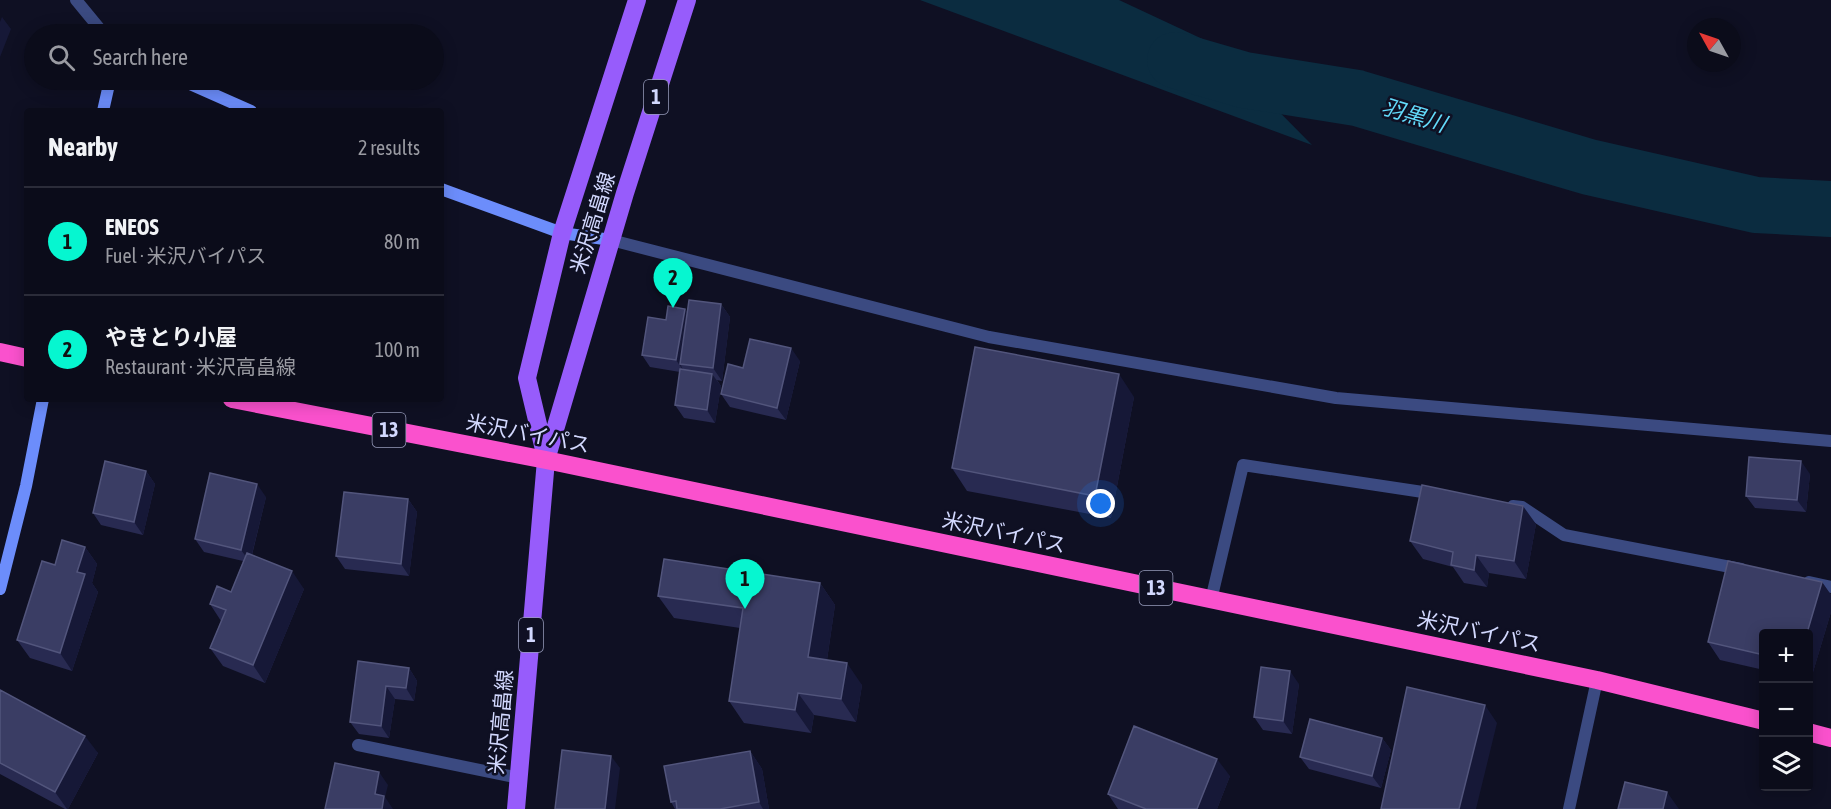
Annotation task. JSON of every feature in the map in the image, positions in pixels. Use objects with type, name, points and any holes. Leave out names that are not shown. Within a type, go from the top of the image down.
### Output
[{"type":"highway","points":[[0,352],[24,357]]},
{"type":"highway","name":"米沢バイパス","points":[[247,402],[546,460],[1597,680],[1759,720]]},
{"type":"highway","points":[[1813,733],[1831,738]]},
{"type":"main road","name":"米沢高畠線","points":[[546,460],[527,378],[562,233],[637,0]]},
{"type":"main road","name":"米沢高畠線","points":[[516,809],[546,460],[625,193],[687,0]]},
{"type":"street","points":[[76,0],[96,24]]},
{"type":"street","points":[[104,108],[108,90]]},
{"type":"street","points":[[204,90],[244,108]]},
{"type":"street","points":[[444,190],[562,233],[611,240],[989,337],[1336,398],[1831,441]]},
{"type":"street","points":[[0,590],[26,486],[41,402]]},
{"type":"street","points":[[1211,600],[1243,465],[1452,496]]},
{"type":"street","points":[[1499,504],[1522,507],[1564,535],[1756,572]]},
{"type":"street","points":[[1802,581],[1831,587]]},
{"type":"street","points":[[1569,809],[1597,680]]},
{"type":"street","points":[[358,745],[519,778]]},
{"type":"water","points":[[920,0],[1119,0],[1211,43],[1312,145]]},
{"type":"building","points":[[689,300],[721,304],[713,368],[680,364]]},
{"type":"building","points":[[668,306],[685,309],[676,360],[642,355],[648,317],[666,320]]},
{"type":"building","points":[[750,339],[791,348],[777,408],[721,394],[728,364],[743,368]]},
{"type":"building","points":[[975,347],[1119,374],[1095,496],[952,468]]},
{"type":"building","points":[[680,369],[712,374],[707,410],[675,405]]},
{"type":"building","points":[[1749,457],[1801,461],[1797,500],[1746,496]]},
{"type":"building","points":[[105,461],[146,471],[134,522],[93,513]]},
{"type":"building","points":[[210,473],[257,484],[241,550],[195,539]]},
{"type":"building","points":[[1422,485],[1523,506],[1514,561],[1476,555],[1474,570],[1451,565],[1453,552],[1410,541]]},
{"type":"building","points":[[344,492],[408,499],[401,564],[336,556]]},
{"type":"building","points":[[62,540],[85,547],[77,572],[85,574],[60,653],[17,640],[42,561],[55,565]]},
{"type":"building","points":[[247,553],[292,571],[253,665],[210,648],[226,610],[210,604],[217,586],[231,592]]},
{"type":"building","points":[[664,559],[820,583],[808,657],[847,663],[841,699],[798,693],[795,710],[729,701],[743,608],[658,596]]},
{"type":"building","points":[[1728,561],[1822,582],[1808,629],[1759,629],[1759,654],[1708,642]]},
{"type":"building","points":[[358,661],[409,668],[406,688],[386,686],[381,726],[350,722]]},
{"type":"building","points":[[1261,667],[1290,671],[1283,721],[1254,717]]},
{"type":"building","points":[[1407,687],[1485,705],[1459,809],[1381,809]]},
{"type":"building","points":[[0,690],[85,736],[55,792],[0,763]]},
{"type":"building","points":[[1310,719],[1382,738],[1372,776],[1300,757]]},
{"type":"building","points":[[1134,726],[1217,759],[1197,809],[1146,809],[1108,794]]},
{"type":"building","points":[[562,750],[611,756],[605,809],[555,809]]},
{"type":"building","points":[[750,751],[759,802],[720,809],[677,809],[676,801],[671,802],[664,766]]},
{"type":"building","points":[[335,763],[379,772],[375,794],[384,796],[382,809],[325,809]]},
{"type":"building","points":[[1625,782],[1667,792],[1663,809],[1618,809]]},
{"type":"waterway","name":"羽黒川","points":[[1175,60],[1244,80],[1357,98],[1589,167],[1756,205],[1831,209]]},
{"type":"place","name":"やきとり小屋","points":[[673,308]]},
{"type":"place","name":"ENEOS","points":[[745,609]]}]
